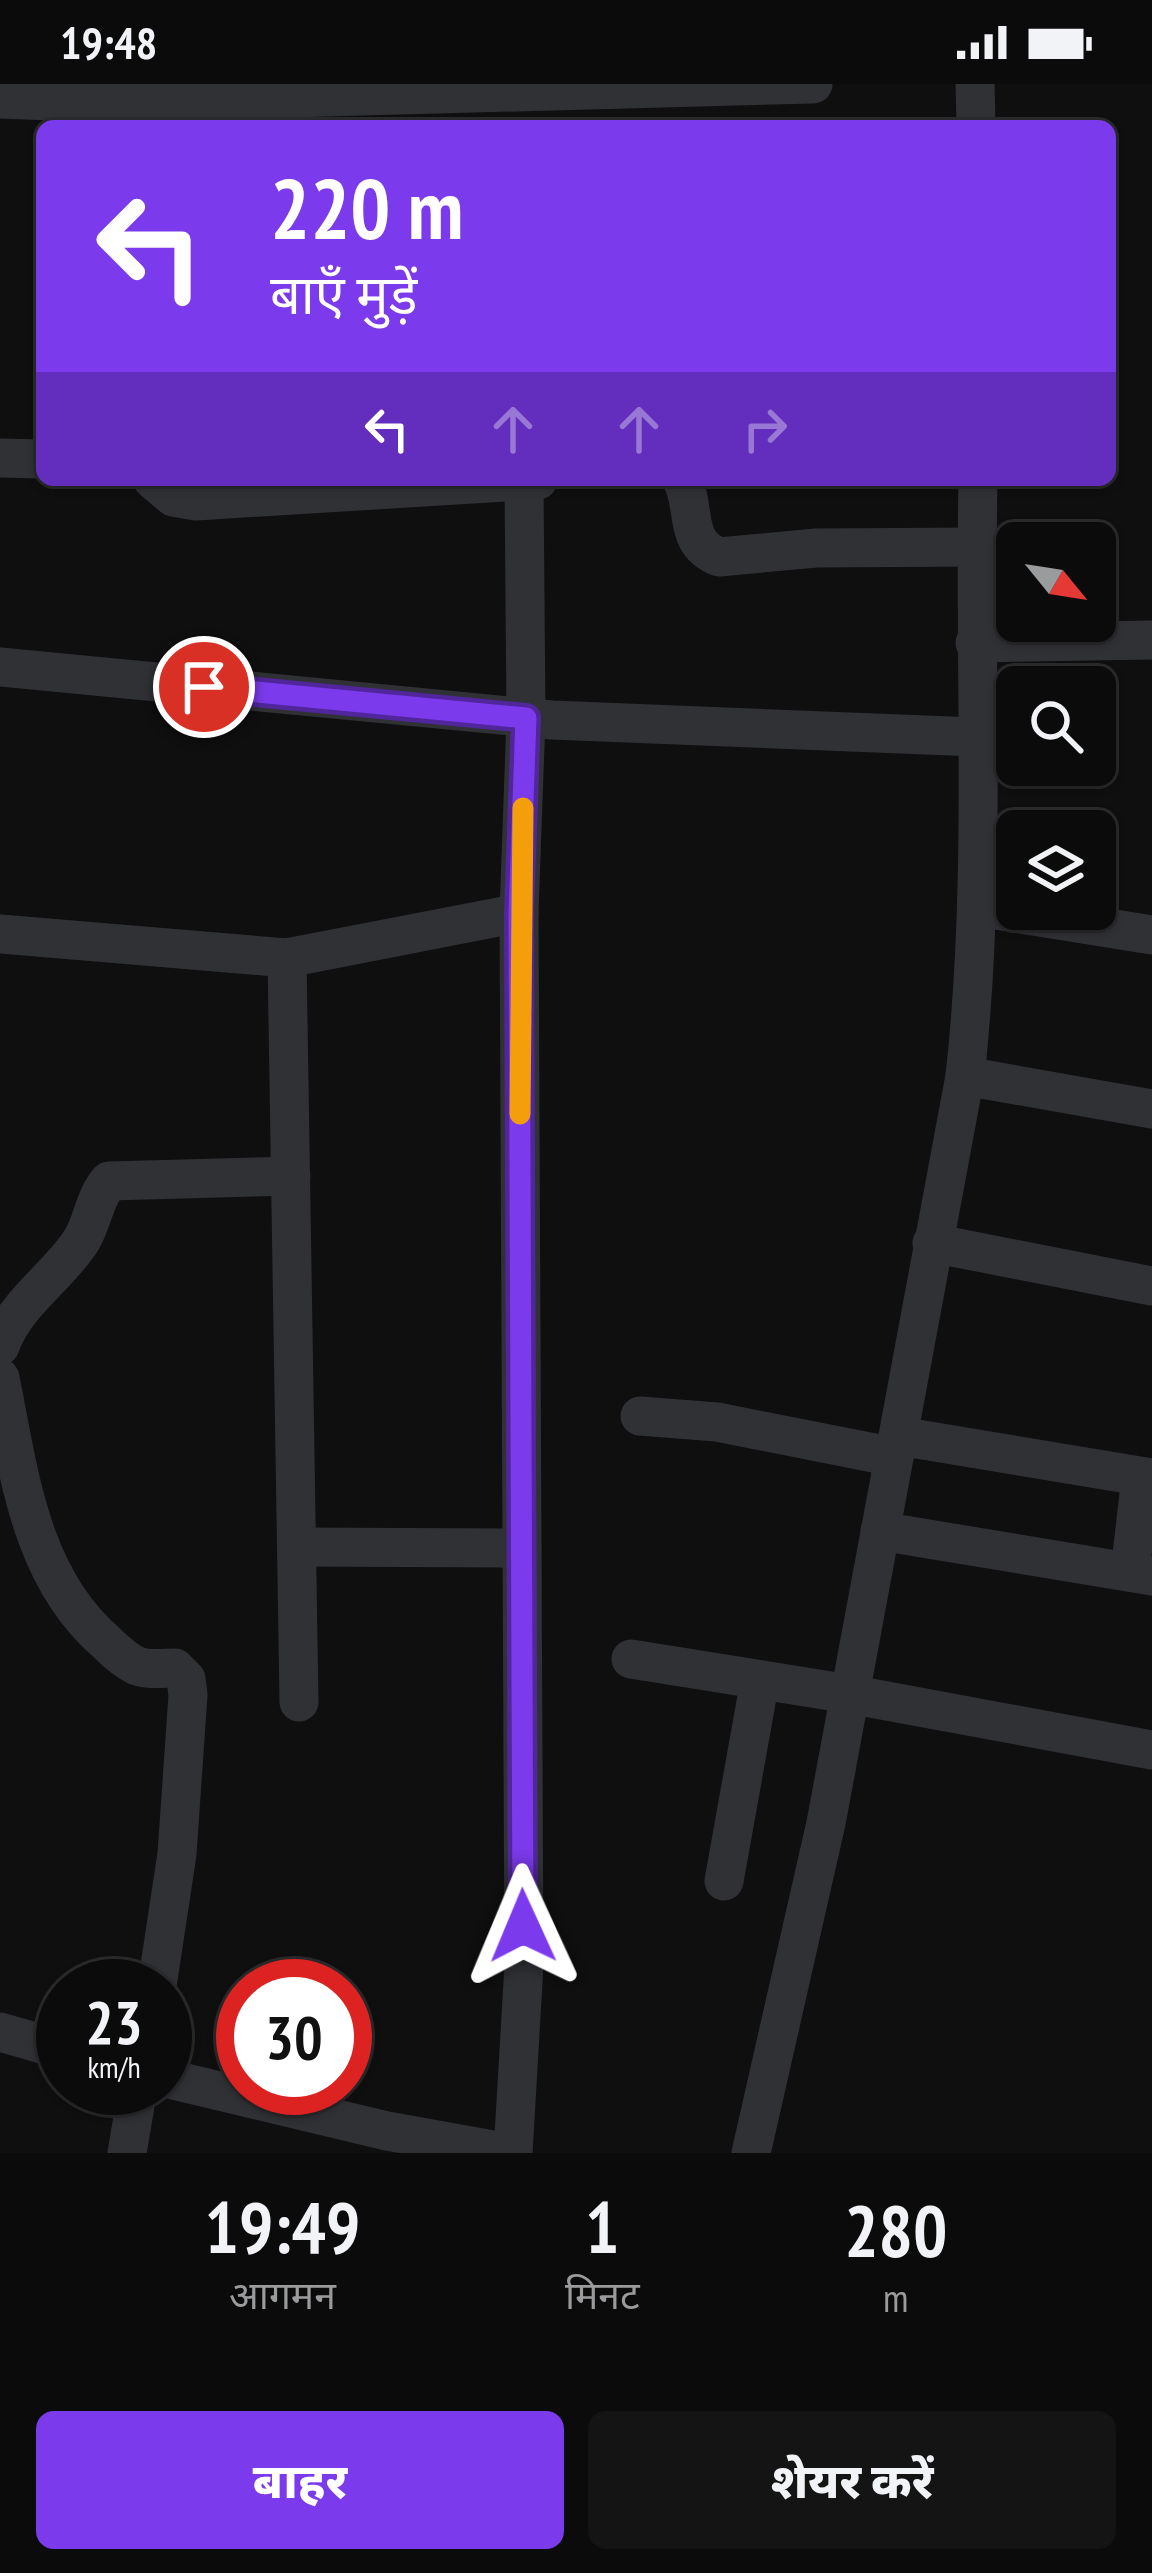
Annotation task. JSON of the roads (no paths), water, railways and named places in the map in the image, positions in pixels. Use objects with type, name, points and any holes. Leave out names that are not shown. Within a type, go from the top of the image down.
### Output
[{"type":"street","points":[[0,99],[193,113],[813,84]]},
{"type":"street","points":[[976,84],[976,120]]},
{"type":"street","points":[[0,458],[36,459]]},
{"type":"street","points":[[160,486],[173,497],[196,501],[442,486]]},
{"type":"street","points":[[192,2086],[386,2142],[511,2153],[524,1965],[519,913],[526,718],[524,486]]},
{"type":"street","points":[[683,486],[696,542],[719,557],[816,548],[976,548]]},
{"type":"street","points":[[751,2153],[792,1982],[965,1076],[977,907],[978,486]]},
{"type":"street","points":[[975,643],[1152,640]]},
{"type":"street","points":[[0,667],[526,718],[976,737]]},
{"type":"street","points":[[977,907],[1152,935]]},
{"type":"street","points":[[0,934],[287,958],[519,913]]},
{"type":"street","points":[[287,958],[299,1702]]},
{"type":"street","points":[[965,1076],[1152,1109]]},
{"type":"street","points":[[0,1346],[22,1306],[85,1235],[109,1181],[291,1177]]},
{"type":"street","points":[[932,1243],[1152,1286]]},
{"type":"street","points":[[0,1378],[31,1513],[59,1592],[123,1658],[146,1668],[175,1668],[186,1679],[177,1854],[161,1959]]},
{"type":"street","points":[[640,1416],[1147,1477],[1141,1574],[880,1532]]},
{"type":"street","points":[[297,1547],[522,1548]]},
{"type":"street","points":[[631,1659],[1152,1750]]},
{"type":"street","points":[[724,1881],[760,1680]]},
{"type":"street","points":[[0,2032],[36,2042]]},
{"type":"street","points":[[127,2153],[134,2115]]}]
